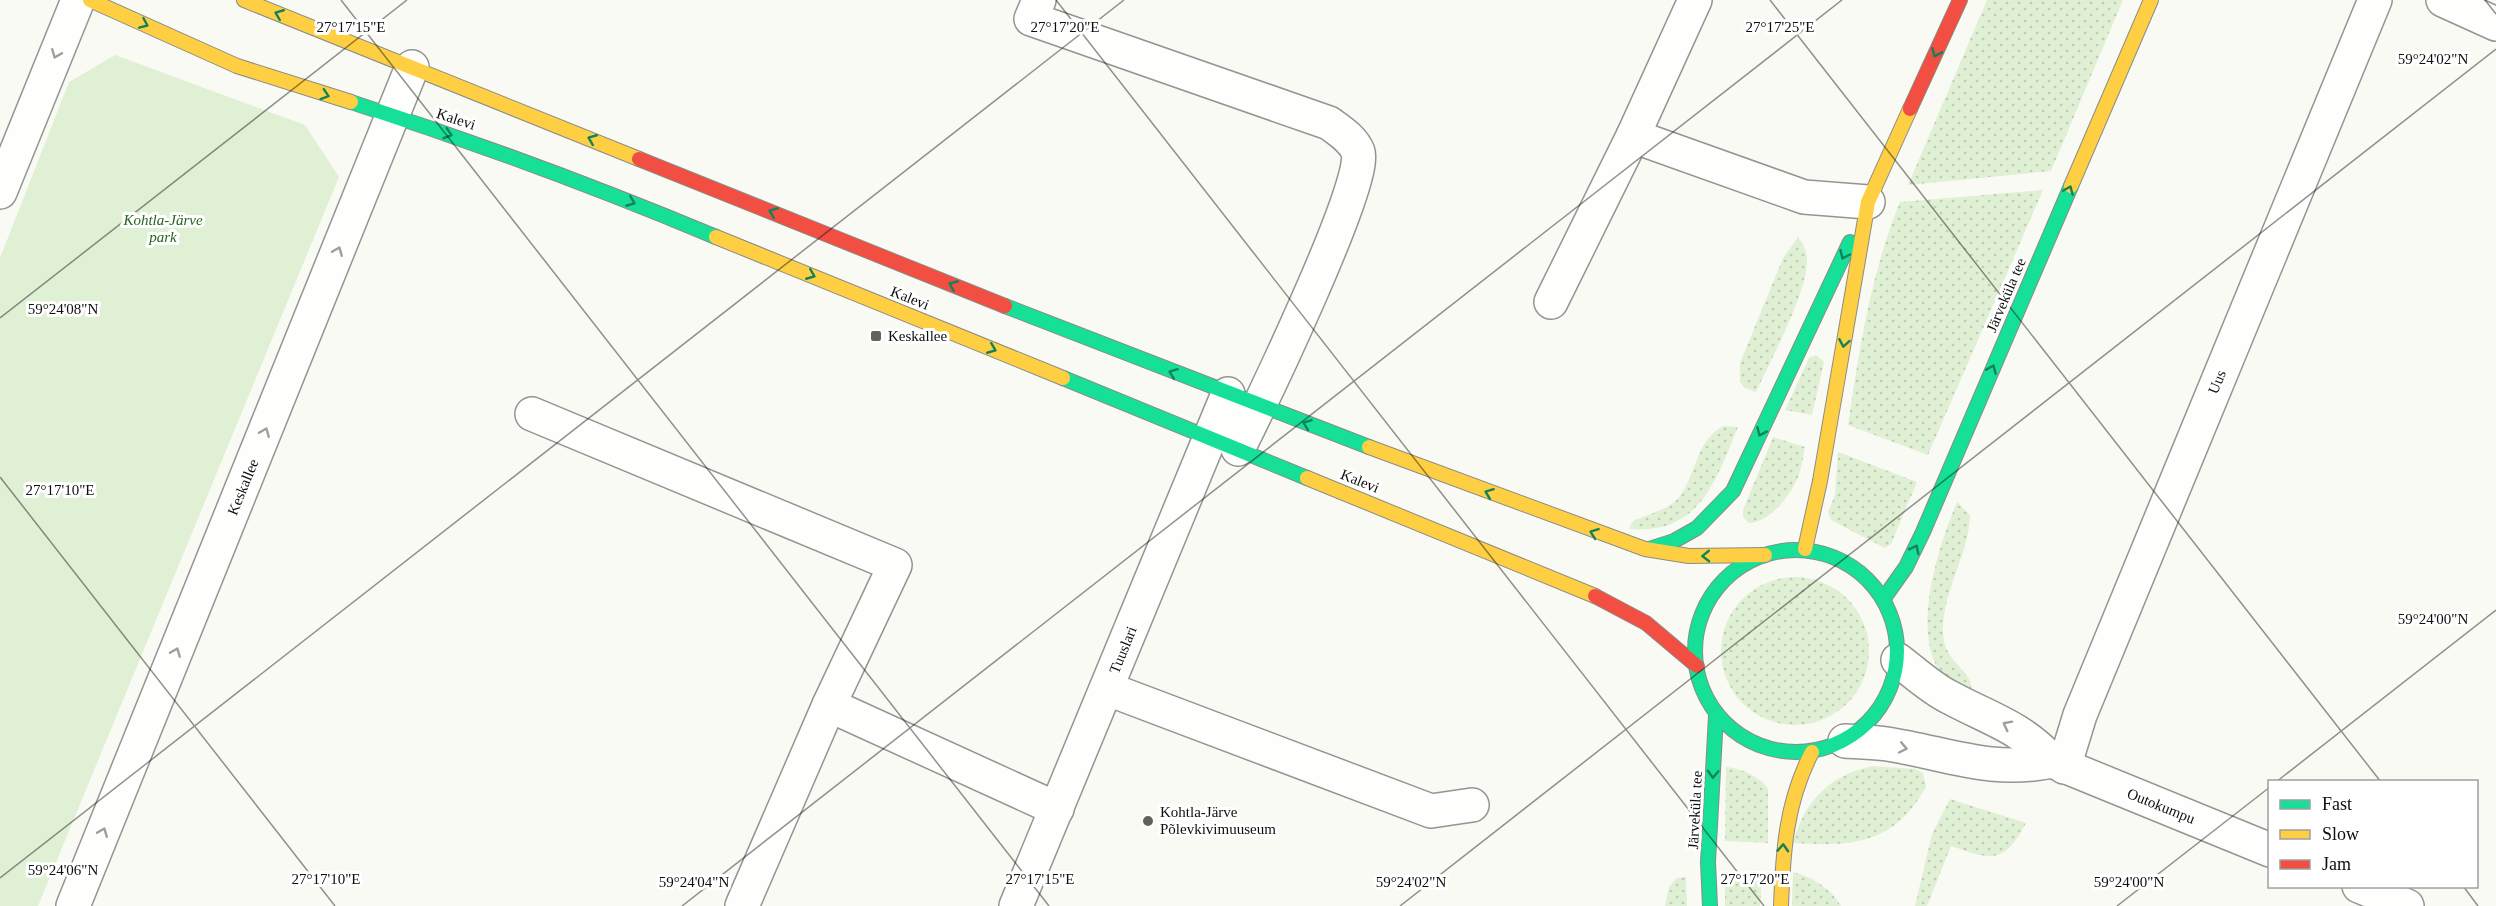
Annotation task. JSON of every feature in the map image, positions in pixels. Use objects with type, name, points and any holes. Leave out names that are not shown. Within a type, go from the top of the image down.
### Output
[{"type":"main road","name":"Kalevi","points":[[90,0],[237,66],[462,138],[592,186],[1238,449],[1631,612],[1659,630],[1696,666]]},
{"type":"main road","name":"Kalevi","points":[[244,0],[1228,394],[1594,533],[1646,549],[1689,556],[1765,555]]},
{"type":"main road","points":[[1646,549],[1661,547],[1687,535],[1715,515],[1733,491],[1960,0]]},
{"type":"main road","name":"Järveküla tee","points":[[1884,598],[1906,567],[1923,532],[2151,0]]},
{"type":"main road","points":[[1805,549],[1820,481],[1868,202]]},
{"type":"main road","points":[[1805,549],[1836,556],[1863,574],[1884,598],[1896,628],[1898,660],[1890,691],[1873,718],[1845,741],[1812,752],[1776,752],[1743,739],[1716,716],[1699,684],[1694,650],[1701,615],[1719,585],[1743,564],[1765,555],[1805,549]]},
{"type":"main road","name":"Järveküla tee","points":[[1710,906],[1708,862],[1716,716]]},
{"type":"main road","points":[[1781,906],[1784,826],[1790,799],[1812,752]]},
{"type":"street","points":[[0,192],[78,0]]},
{"type":"street","points":[[1039,0],[1031,19],[1329,123],[1346,134],[1358,153],[1357,178],[1304,308],[1238,449]]},
{"type":"street","points":[[1551,302],[1633,136],[1695,0]]},
{"type":"street","name":"Uus","points":[[2058,764],[2375,0]]},
{"type":"street","points":[[2443,0],[2496,24]]},
{"type":"street","name":"Keskallee","points":[[73,906],[412,67]]},
{"type":"street","points":[[1633,136],[1804,197],[1868,202]]},
{"type":"street","name":"Tuuslari","points":[[1016,906],[1228,394]]},
{"type":"street","points":[[531,414],[895,566],[829,705],[742,906]]},
{"type":"street","name":"Outokumpu","points":[[1898,660],[1948,697],[2020,732],[2058,764],[2268,849]]},
{"type":"street","points":[[1108,688],[1431,811],[1472,805]]},
{"type":"street","points":[[829,705],[1057,809]]},
{"type":"street","points":[[1845,741],[1887,744],[2001,767],[2058,764]]},
{"type":"street","points":[[2364,888],[2407,906]]},
{"type":"green space","points":[[1987,0],[2123,0],[2051,171],[1908,185]]},
{"type":"green space","name":"Kohtla-Järve park","points":[[115,55],[305,125],[339,177],[38,906],[0,906],[0,258],[69,82]]},
{"type":"green space","points":[[2043,190],[1928,455],[1848,425],[1874,284],[1900,202]]},
{"type":"green space","points":[[1798,237],[1807,258],[1802,288],[1788,325],[1756,392],[1745,388],[1740,382],[1740,363],[1783,258]]},
{"type":"green space","points":[[1816,355],[1824,362],[1812,415],[1785,410],[1809,358]]},
{"type":"green space","points":[[1723,426],[1738,427],[1722,466],[1702,500],[1689,513],[1673,523],[1653,529],[1629,529],[1633,521],[1666,507],[1677,499],[1687,484],[1708,439]]},
{"type":"green space","points":[[1773,437],[1805,447],[1800,472],[1791,490],[1772,513],[1757,522],[1749,523],[1743,517],[1743,510]]},
{"type":"green space","points":[[1838,452],[1917,482],[1891,544],[1885,548],[1831,520],[1828,512],[1835,495]]},
{"type":"green space","points":[[1957,502],[1970,515],[1969,530],[1947,602],[1943,633],[1948,652],[1968,678],[1971,692],[1950,681],[1940,672],[1932,654],[1928,633],[1928,611],[1936,563]]},
{"type":"green space","points":[[1795,577],[1823,582],[1836,589],[1847,599],[1857,610],[1864,623],[1869,651],[1864,679],[1857,692],[1847,703],[1836,713],[1823,720],[1795,725],[1767,720],[1754,713],[1743,703],[1733,692],[1726,679],[1721,651],[1726,623],[1733,610],[1743,599],[1754,589],[1767,582]]},
{"type":"green space","points":[[1872,766],[1915,769],[1923,773],[1926,787],[1914,806],[1900,820],[1886,831],[1853,842],[1793,843],[1804,815],[1821,792],[1843,776]]},
{"type":"green space","points":[[1726,767],[1750,774],[1768,789],[1768,843],[1725,841]]},
{"type":"green space","points":[[1950,799],[2026,823],[2011,846],[1995,855],[1976,854],[1951,846],[1927,906],[1915,906],[1932,834]]},
{"type":"green space","points":[[1793,872],[1820,884],[1841,906],[1792,906]]},
{"type":"green space","points":[[1725,876],[1762,876],[1760,906],[1725,906]]},
{"type":"green space","points":[[1686,877],[1687,906],[1665,906],[1669,887],[1677,878]]},
{"type":"traffic: fast","points":[[351,102],[535,166],[716,237]]},
{"type":"traffic: fast","points":[[1884,598],[1906,567],[1923,532],[2071,186]]},
{"type":"traffic: fast","points":[[1649,549],[1674,541],[1697,528],[1733,491],[1850,242]]},
{"type":"traffic: fast","points":[[1005,306],[1369,447]]},
{"type":"traffic: fast","points":[[1063,378],[1307,478]]},
{"type":"traffic: fast","points":[[1786,550],[1806,550],[1835,557],[1868,579],[1890,612],[1897,651],[1890,690],[1868,723],[1835,745],[1806,752],[1786,752],[1757,745],[1724,723],[1702,690],[1695,661],[1695,641],[1702,612],[1724,579],[1757,557],[1786,550]]},
{"type":"traffic: fast","points":[[1710,906],[1708,862],[1716,716]]},
{"type":"traffic: slow","points":[[90,0],[237,66],[351,102]]},
{"type":"traffic: slow","points":[[244,0],[639,159]]},
{"type":"traffic: slow","points":[[2071,186],[2151,0]]},
{"type":"traffic: slow","points":[[1805,549],[1820,481],[1868,202],[1910,109]]},
{"type":"traffic: slow","points":[[716,237],[1063,378]]},
{"type":"traffic: slow","points":[[1369,447],[1645,549],[1689,556],[1765,555]]},
{"type":"traffic: slow","points":[[1307,478],[1595,596]]},
{"type":"traffic: slow","points":[[1781,906],[1787,827],[1796,789],[1812,752]]},
{"type":"traffic: jam","points":[[1910,109],[1960,0]]},
{"type":"traffic: jam","points":[[639,159],[1005,306]]},
{"type":"traffic: jam","points":[[1595,596],[1646,623],[1697,666]]},
{"type":"place","name":"Keskallee","points":[[876,336]]},
{"type":"place","name":"Kohtla-Järve Põlevkivimuuseum","points":[[1148,821]]}]
